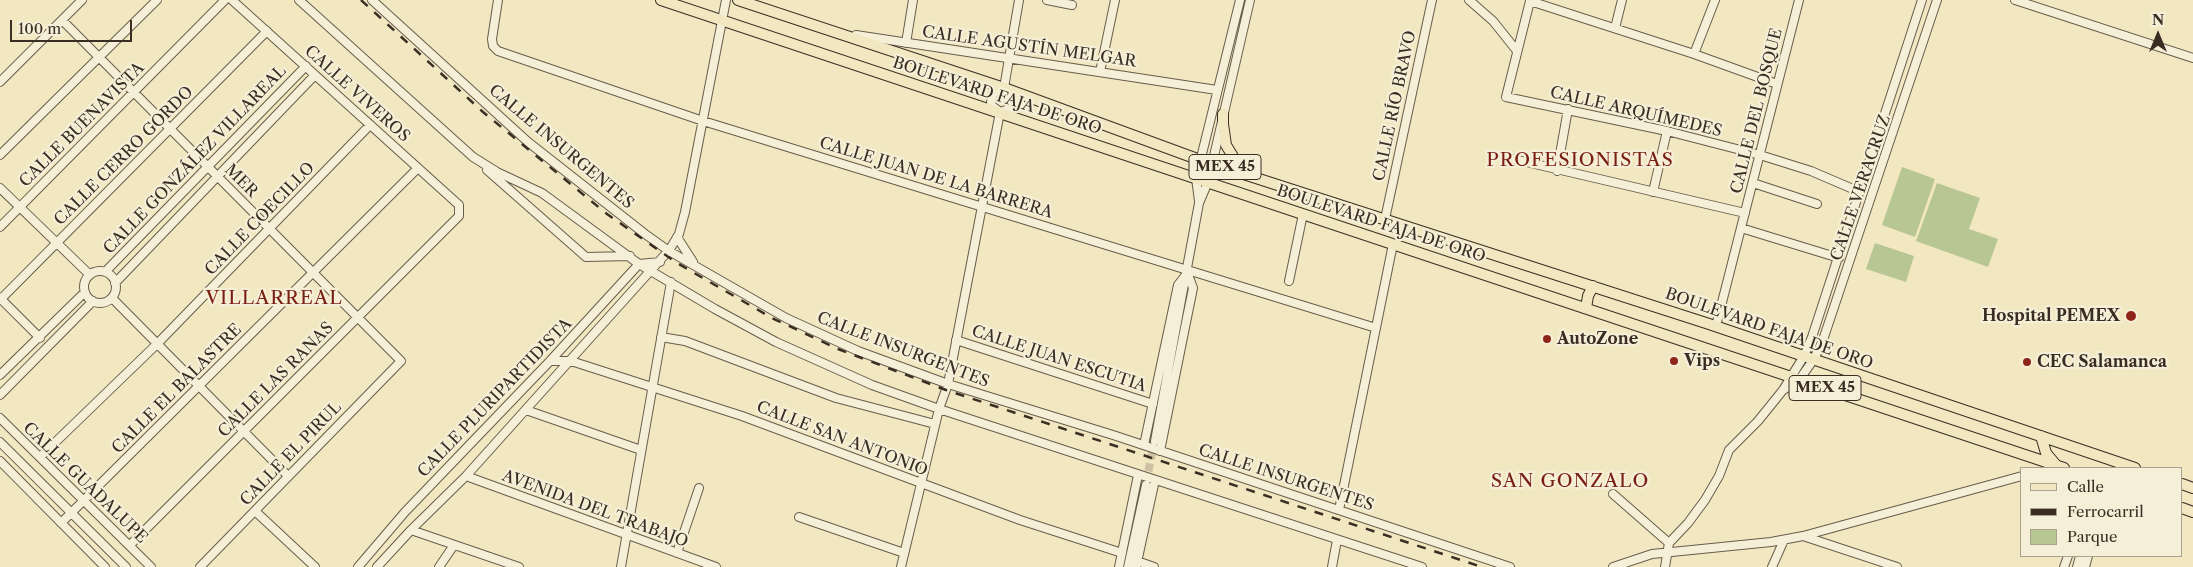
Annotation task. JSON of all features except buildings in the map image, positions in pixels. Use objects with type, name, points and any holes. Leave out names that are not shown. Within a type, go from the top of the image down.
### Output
[{"type":"main road","name":"BOULEVARD FAJA DE ORO","points":[[661,0],[1795,378],[2054,467]]},
{"type":"main road","name":"BOULEVARD FAJA DE ORO","points":[[738,0],[1004,88],[1200,160],[1243,172],[1716,326],[2132,467]]},
{"type":"main road","points":[[1223,114],[1226,145],[1233,160],[1243,172]]},
{"type":"main road","points":[[1586,308],[1588,296],[1593,286]]},
{"type":"main road","points":[[2041,436],[2046,453],[2056,467]]},
{"type":"main road","points":[[2116,467],[2125,465]]},
{"type":"street","points":[[0,82],[82,0]]},
{"type":"street","points":[[0,155],[157,0]]},
{"type":"street","name":"CALLE BUENAVISTA","points":[[0,227],[225,0]]},
{"type":"street","name":"CALLE VIVEROS","points":[[232,0],[459,205],[460,211]]},
{"type":"street","points":[[299,0],[586,257],[630,256]]},
{"type":"street","name":"CALLE INSURGENTES","points":[[372,0],[528,142],[645,234],[669,251],[786,318],[858,351],[948,384],[1160,451],[1510,567]]},
{"type":"street","name":"CALLE JUAN DE LA BARRERA","points":[[498,0],[492,39],[493,46],[498,51],[703,121],[982,206],[1187,272],[1376,328]]},
{"type":"street","name":"CALLE PLURIPARTIDISTA","points":[[377,567],[411,530],[466,476],[669,251],[677,237],[685,212],[726,0]]},
{"type":"street","points":[[906,43],[913,0]]},
{"type":"street","points":[[1004,88],[1020,0]]},
{"type":"street","points":[[1047,0],[1072,5]]},
{"type":"street","points":[[1100,72],[1115,0]]},
{"type":"street","points":[[1199,203],[1196,178],[1240,0]]},
{"type":"street","points":[[1155,441],[1199,203],[1208,182],[1250,0]]},
{"type":"street","name":"CALLE RÍO BRAVO","points":[[1385,219],[1432,0]]},
{"type":"street","points":[[1469,0],[1492,21],[1517,51]]},
{"type":"street","points":[[1615,28],[1622,0]]},
{"type":"street","points":[[1694,54],[1715,0]]},
{"type":"street","name":"CALLE DEL BOSQUE","points":[[1716,326],[1799,0]]},
{"type":"street","name":"CALLE VERACRUZ","points":[[1809,358],[1922,0]]},
{"type":"street","name":"CALLE VERACRUZ","points":[[1795,378],[1823,340],[1937,0]]},
{"type":"street","points":[[2015,0],[2193,58]]},
{"type":"street","points":[[1517,51],[1530,1],[1694,54],[1777,84]]},
{"type":"street","name":"MER","points":[[62,20],[401,361]]},
{"type":"street","name":"CALLE CERRO GORDO","points":[[0,299],[267,31]]},
{"type":"street","name":"CALLE AGUSTÍN MELGAR","points":[[836,32],[1217,90]]},
{"type":"street","name":"CALLE ARQUÍMEDES","points":[[1517,51],[1506,97],[1667,131],[1760,155],[1811,172],[1860,192]]},
{"type":"street","name":"CALLE GONZÁLEZ VILLAREAL","points":[[104,272],[306,66]]},
{"type":"street","name":"CALLE GONZÁLEZ VILLAREAL","points":[[115,283],[315,75]]},
{"type":"street","points":[[1004,88],[1015,101],[1012,108],[1000,112],[992,106],[992,94],[1004,88]]},
{"type":"street","points":[[1557,170],[1568,109]]},
{"type":"street","name":"CALLE JUAN ESCUTIA","points":[[901,567],[939,408],[948,384],[1000,112]]},
{"type":"street","name":"CALLE COECILLO","points":[[40,457],[157,344],[370,125]]},
{"type":"street","points":[[1653,192],[1667,131]]},
{"type":"street","points":[[473,157],[497,172],[542,193],[652,272],[776,342],[872,385],[1138,475],[1422,567]]},
{"type":"street","points":[[1505,157],[1745,213]]},
{"type":"street","name":"CALLE EL BALASTRE","points":[[62,523],[418,168]]},
{"type":"street","points":[[1753,183],[1817,204]]},
{"type":"street","points":[[0,188],[90,275]]},
{"type":"street","name":"CALLE LAS RANAS","points":[[130,545],[459,216],[460,211]]},
{"type":"street","points":[[1288,282],[1303,214]]},
{"type":"street","points":[[1741,228],[1839,258]]},
{"type":"street","points":[[677,237],[686,253],[700,269]]},
{"type":"street","points":[[1339,510],[1392,244]]},
{"type":"street","points":[[640,264],[660,262]]},
{"type":"street","name":"CALLE PLURIPARTIDISTA","points":[[358,567],[405,512],[640,264]]},
{"type":"street","points":[[94,272],[104,272],[115,283],[114,293],[112,298],[103,303],[93,301],[85,292],[84,283],[94,272]]},
{"type":"street","points":[[1144,446],[1178,285],[1187,272]]},
{"type":"street","points":[[1160,451],[1194,288],[1187,272]]},
{"type":"street","points":[[621,567],[671,282]]},
{"type":"street","points":[[0,375],[85,292]]},
{"type":"street","points":[[112,298],[288,476]]},
{"type":"street","points":[[0,299],[40,338]]},
{"type":"street","points":[[0,395],[93,301]]},
{"type":"street","points":[[661,337],[685,341],[836,398],[935,424]]},
{"type":"street","name":"CALLE JUAN ESCUTIA","points":[[956,340],[1153,404]]},
{"type":"street","name":"CALLE EL PIRUL","points":[[200,567],[401,361]]},
{"type":"street","name":"CALLE SAN ANTONIO","points":[[550,361],[571,361],[653,386],[831,448],[1020,520],[1122,553]]},
{"type":"street","points":[[1665,567],[1669,543],[1688,523],[1705,500],[1719,476],[1729,450],[1758,421],[1795,378]]},
{"type":"street","points":[[526,410],[642,450]]},
{"type":"street","name":"CALLE GUADALUPE","points":[[0,418],[152,567]]},
{"type":"street","points":[[480,434],[493,446]]},
{"type":"street","points":[[0,442],[126,567]]},
{"type":"street","points":[[0,461],[105,567]]},
{"type":"street","points":[[1119,567],[1138,475]]},
{"type":"street","name":"AVENIDA DEL TRABAJO","points":[[466,476],[716,567]]},
{"type":"street","points":[[1613,567],[1638,558],[1668,552],[1784,540],[1803,536],[2020,477]]},
{"type":"street","points":[[1154,567],[1137,564],[1155,480]]},
{"type":"street","points":[[1128,567],[1146,485]]},
{"type":"street","points":[[677,553],[699,488]]},
{"type":"street","points":[[1613,494],[1669,543]]},
{"type":"street","points":[[255,511],[315,567]]},
{"type":"street","points":[[799,517],[904,553]]},
{"type":"street","points":[[411,530],[519,567]]},
{"type":"street","points":[[1803,536],[1897,567]]},
{"type":"street","points":[[1332,567],[1337,540]]},
{"type":"street","points":[[1772,567],[1784,540]]},
{"type":"street","points":[[439,567],[454,544]]},
{"type":"green space","points":[[1902,167],[1935,179],[1915,237],[1882,225]]},
{"type":"green space","points":[[1937,183],[1980,198],[1969,229],[1998,239],[1988,267],[1916,241]]},
{"type":"green space","points":[[1875,243],[1914,256],[1906,282],[1866,269]]},
{"type":"tunnel","points":[[1146,483],[1154,443]]},
{"type":"railway","points":[[361,0],[483,112],[607,214],[677,263],[772,318],[838,349],[946,390],[1482,567]]},
{"type":"place","name":"Hospital PEMEX","points":[[2131,316]]},
{"type":"place","name":"AutoZone","points":[[1547,339]]},
{"type":"place","name":"Vips","points":[[1674,361]]},
{"type":"place","name":"CEC Salamanca","points":[[2027,362]]},
{"type":"district","name":"PROFESIONISTAS","points":[[1580,161]]},
{"type":"district","name":"VILLARREAL","points":[[274,299]]},
{"type":"district","name":"SAN GONZALO","points":[[1570,482]]}]
